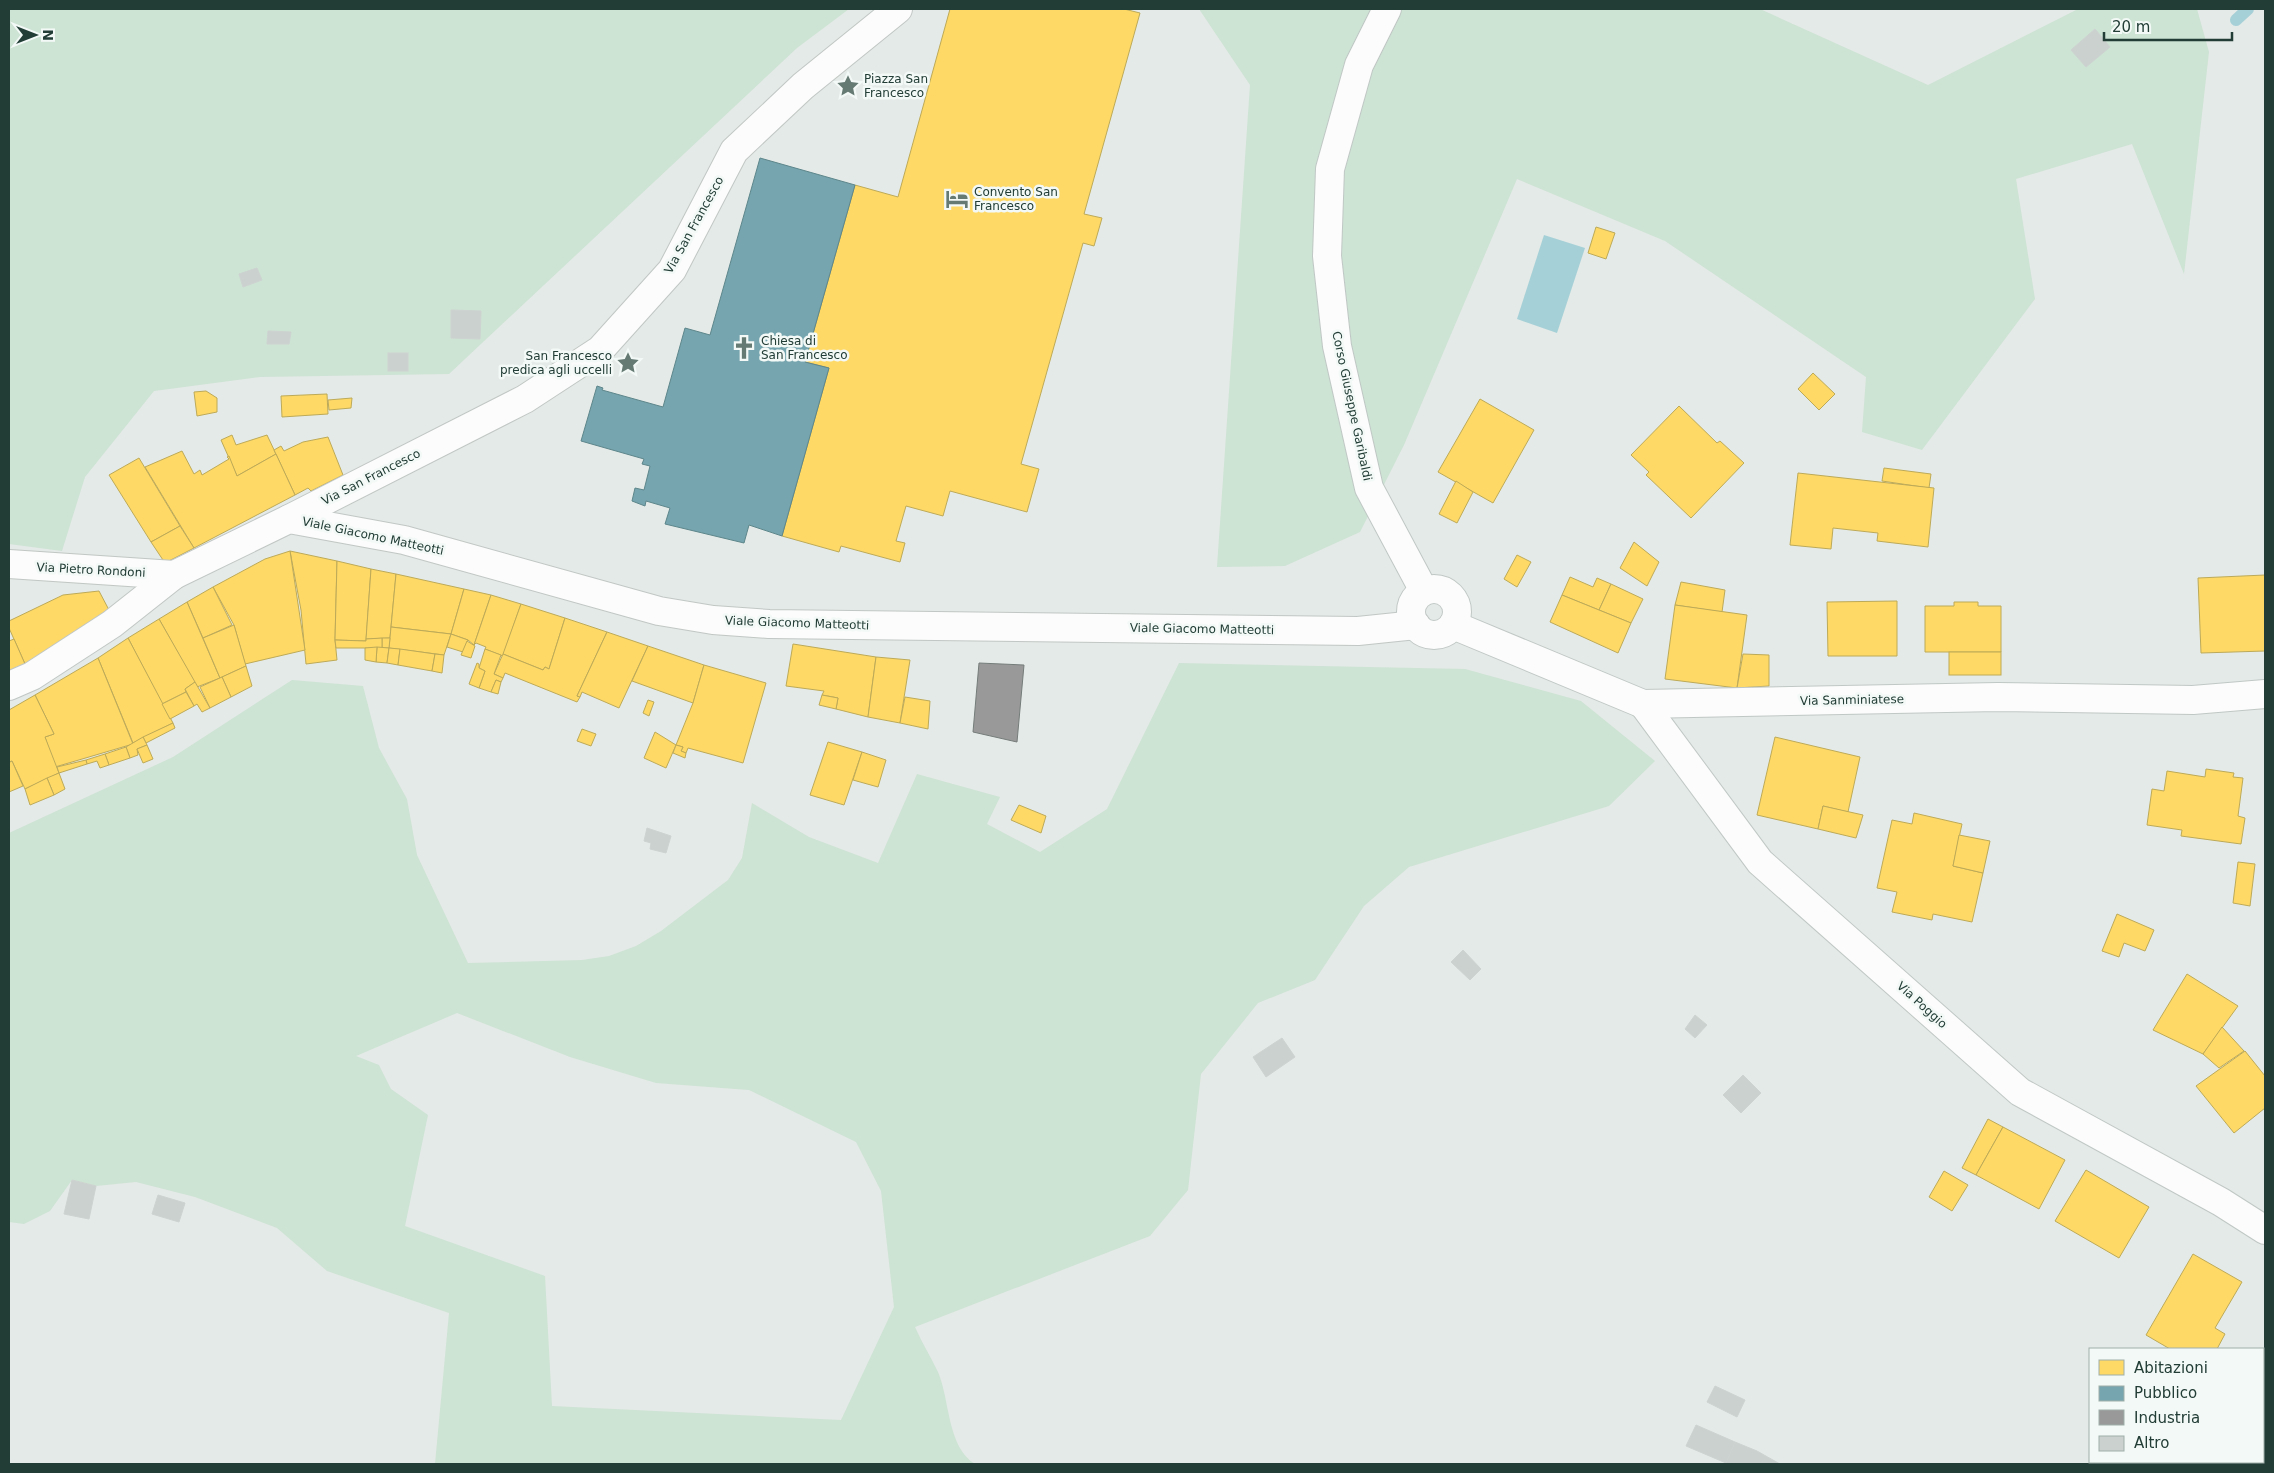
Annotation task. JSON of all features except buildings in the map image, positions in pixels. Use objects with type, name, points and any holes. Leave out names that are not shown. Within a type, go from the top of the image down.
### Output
[{"type":"street","name":"Via San Francesco","points":[[289,518],[525,399],[600,350],[672,270],[734,151],[803,86],[898,9]]},
{"type":"street","name":"Corso Giuseppe Garibaldi","points":[[1387,9],[1360,65],[1330,169],[1327,256],[1337,346],[1369,488],[1424,591]]},
{"type":"street","name":"Viale Giacomo Matteotti","points":[[9,686],[32,676],[112,624],[174,575],[289,518],[404,540],[658,611],[713,620],[769,624],[1358,631],[1416,625]]},
{"type":"street","name":"Via Pietro Rondoni","points":[[9,564],[174,575]]},
{"type":"street","points":[[1436,588],[1448,592],[1456,602],[1458,614],[1453,625],[1446,632],[1435,635],[1424,633],[1411,616],[1412,606],[1416,597],[1424,591],[1436,588]]},
{"type":"street","name":"Via Sanminiatese","points":[[1453,625],[1643,704],[1998,697],[2193,700],[2265,694]]},
{"type":"street","name":"Via Poggio","points":[[1643,704],[1760,862],[2020,1092],[2221,1202],[2265,1230]]},
{"type":"green space","points":[[9,9],[849,9],[797,48],[449,374],[260,377],[154,391],[85,477],[62,551],[9,544]]},
{"type":"green space","points":[[1199,9],[1760,9],[1928,85],[2078,9],[2197,9],[2209,52],[2184,274],[2132,144],[2016,179],[2035,299],[1922,450],[1862,432],[1866,377],[1665,241],[1517,179],[1404,445],[1360,532],[1285,566],[1217,567],[1250,85]]},
{"type":"green space","points":[[1179,663],[1465,669],[1581,701],[1655,761],[1609,806],[1409,867],[1364,906],[1315,980],[1258,1003],[1201,1074],[1188,1190],[1150,1236],[915,1327],[942,1383],[954,1435],[966,1456],[975,1464],[435,1464],[449,1313],[327,1271],[277,1228],[195,1197],[136,1182],[96,1186],[72,1180],[50,1211],[24,1224],[9,1222],[9,833],[173,757],[292,680],[363,686],[379,748],[407,799],[417,855],[468,963],[582,960],[609,956],[636,946],[661,931],[728,880],[742,858],[752,803],[809,837],[878,863],[917,774],[1000,797],[987,824],[1040,852],[1107,809]],"holes":[[[457,1013],[570,1057],[656,1083],[749,1090],[856,1142],[881,1191],[894,1307],[841,1420],[552,1406],[545,1276],[405,1226],[428,1115],[391,1089],[379,1065],[356,1056]]]},
{"type":"water","points":[[1544,235],[1585,248],[1557,333],[1517,319]]},
{"type":"waterway","points":[[2236,20],[2248,9]]},
{"type":"place","name":"Piazza San Francesco","points":[[848,86]]},
{"type":"place","name":"Convento San Francesco","points":[[957,199]]},
{"type":"place","name":"Chiesa di San Francesco","points":[[744,348]]},
{"type":"place","name":"San Francesco predica agli uccelli","points":[[628,363]]}]
